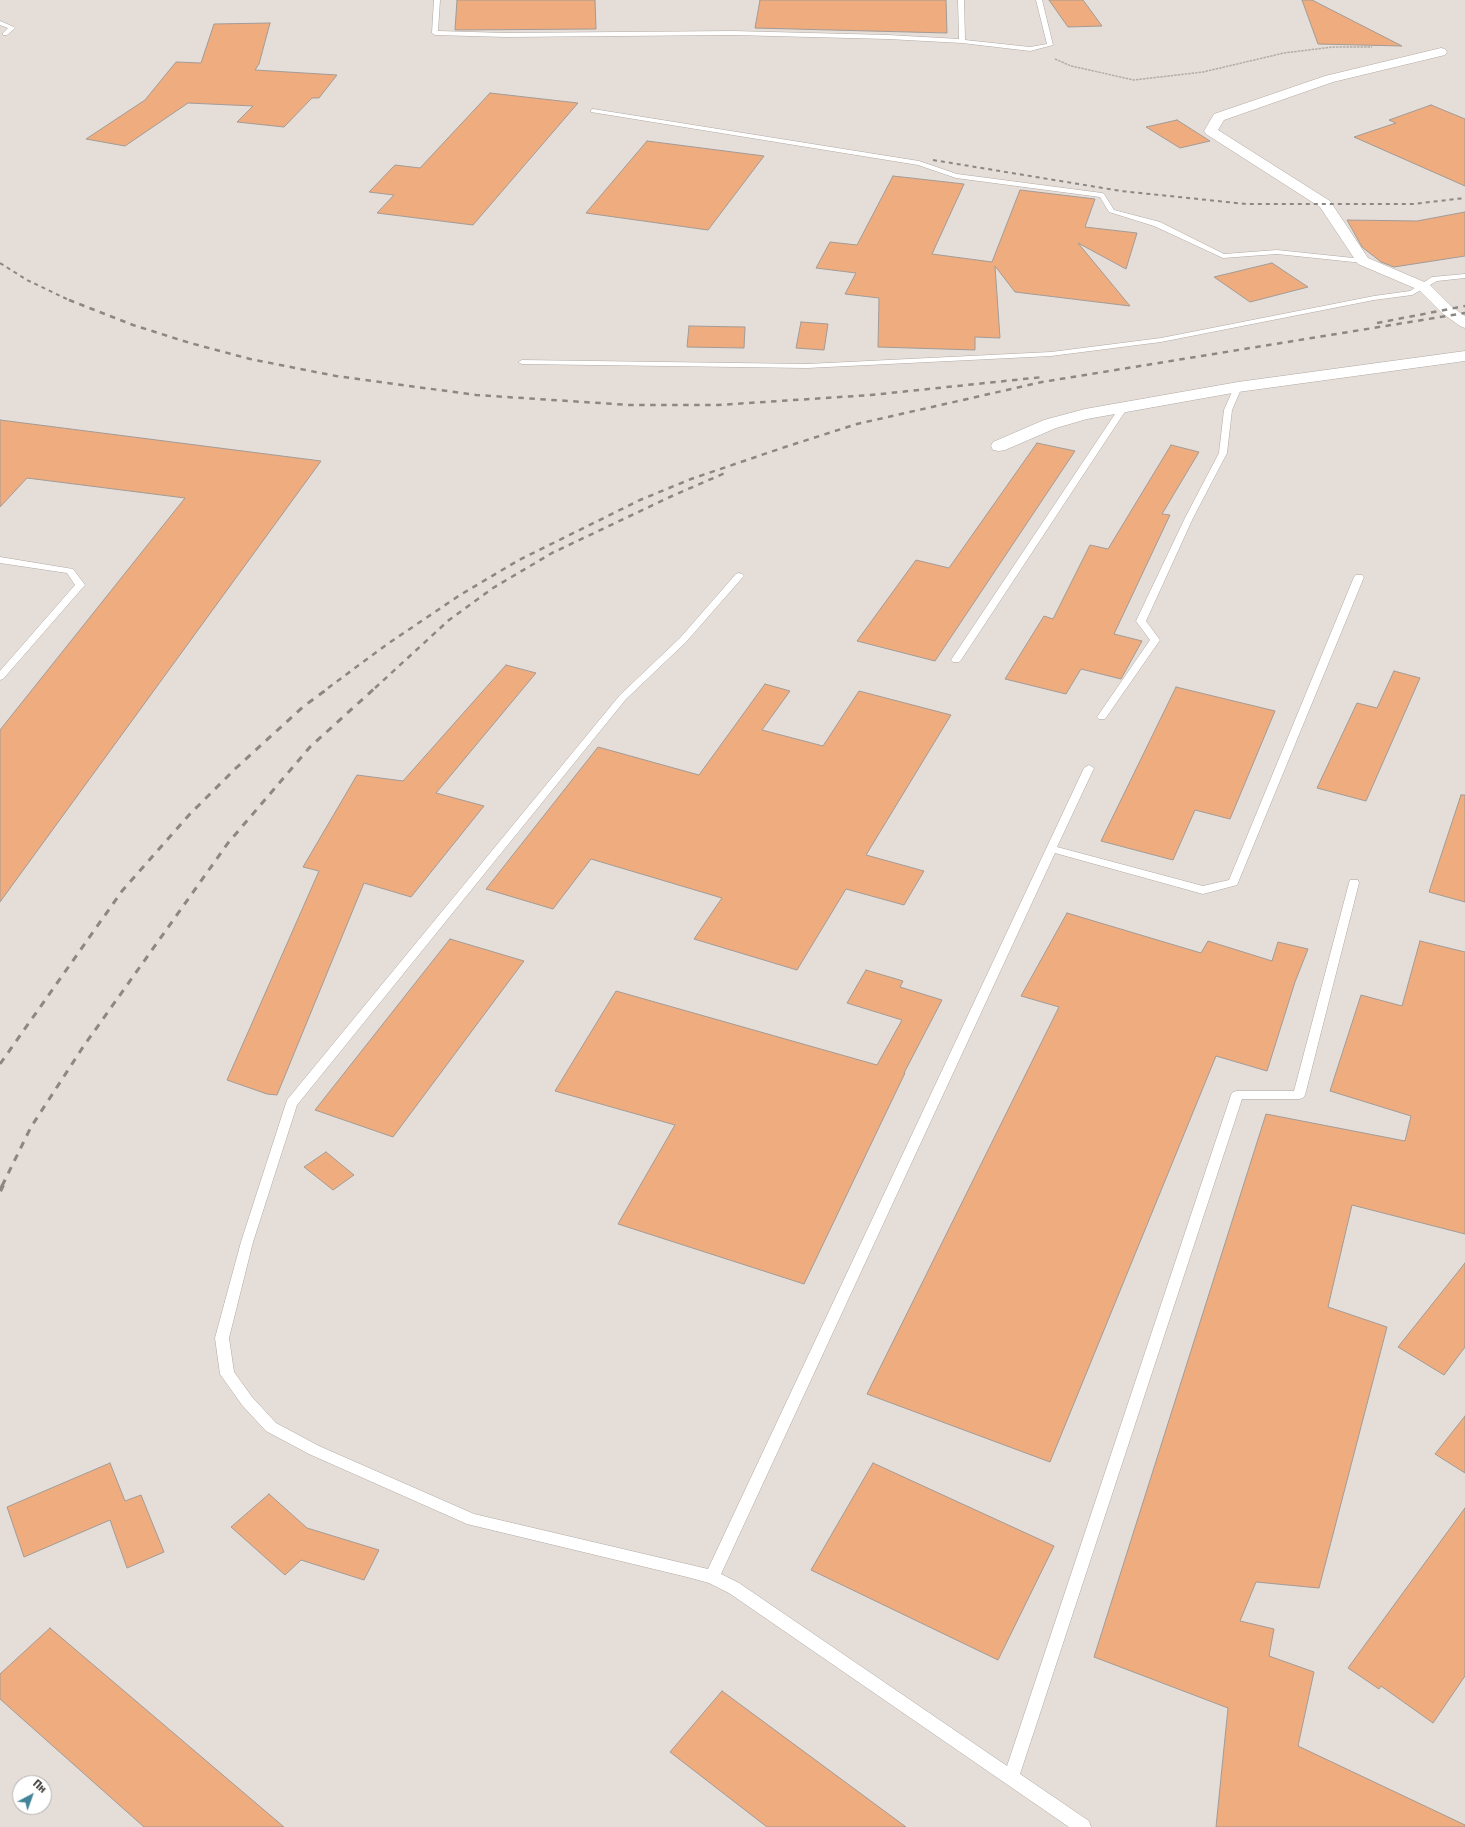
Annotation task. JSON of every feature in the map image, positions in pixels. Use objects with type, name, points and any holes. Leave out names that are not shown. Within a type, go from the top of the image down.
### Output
[{"type":"street","points":[[1440,52],[1329,79],[1219,117],[1210,131],[1325,204],[1363,261],[1424,287],[1447,310],[1465,324]]},
{"type":"street","points":[[999,446],[1050,424],[1085,414],[1238,387],[1465,356]]},
{"type":"lane","points":[[437,0],[435,33],[506,35],[733,33],[962,40],[1030,49],[1050,45],[1039,0]]},
{"type":"lane","points":[[962,0],[962,40]]},
{"type":"lane","points":[[0,23],[12,28],[5,34]]},
{"type":"lane","points":[[593,111],[919,163],[956,176],[1102,195],[1111,211],[1157,224],[1223,256],[1277,252],[1363,261]]},
{"type":"lane","points":[[522,362],[807,366],[1051,354],[1161,340],[1374,298],[1412,294],[1435,279],[1465,276]]},
{"type":"lane","points":[[1102,717],[1155,640],[1141,621],[1189,518],[1223,453],[1228,410],[1238,387]]},
{"type":"lane","points":[[956,660],[1124,407]]},
{"type":"lane","points":[[0,560],[70,571],[80,585],[0,677]]},
{"type":"lane","points":[[739,576],[683,640],[623,697],[291,1103],[248,1242],[222,1338],[227,1374],[247,1401],[271,1427],[314,1450],[472,1520],[687,1570],[712,1577],[734,1588],[1083,1827]]},
{"type":"lane","points":[[1051,849],[1203,890],[1233,882],[1359,577]]},
{"type":"lane","points":[[712,1577],[1089,768]]},
{"type":"lane","points":[[1011,1777],[1237,1095],[1299,1095],[1354,883]]},
{"type":"path","points":[[1030,49],[1071,66],[1134,80],[1203,72],[1284,53],[1333,47],[1372,47]]},
{"type":"building","points":[[457,0],[595,0],[596,29],[455,30]]},
{"type":"building","points":[[760,0],[946,0],[947,33],[755,28]]},
{"type":"building","points":[[1049,0],[1083,0],[1102,26],[1068,27]]},
{"type":"building","points":[[1302,0],[1312,0],[1402,46],[1318,44]]},
{"type":"building","points":[[270,23],[259,64],[255,70],[337,75],[319,98],[312,98],[284,127],[237,122],[253,106],[188,103],[125,146],[86,139],[145,100],[176,62],[201,63],[214,24]]},
{"type":"building","points":[[490,93],[578,103],[473,225],[377,213],[394,195],[369,192],[395,165],[420,168]]},
{"type":"building","points":[[1431,105],[1465,119],[1465,186],[1354,137],[1396,123],[1389,120]]},
{"type":"building","points":[[1177,120],[1210,141],[1180,148],[1146,127]]},
{"type":"building","points":[[647,141],[764,156],[708,230],[586,213]]},
{"type":"building","points":[[893,176],[964,184],[932,254],[992,262],[1020,190],[1095,199],[1085,227],[1137,233],[1126,269],[1078,243],[1130,306],[1015,292],[995,266],[1000,338],[975,337],[975,350],[878,347],[879,298],[845,294],[856,273],[816,268],[830,242],[857,245]]},
{"type":"building","points":[[1465,212],[1465,256],[1394,267],[1381,262],[1362,247],[1347,220],[1417,221]]},
{"type":"building","points":[[1272,263],[1308,287],[1250,302],[1214,277]]},
{"type":"building","points":[[801,322],[828,324],[824,350],[796,348]]},
{"type":"building","points":[[689,326],[745,327],[744,348],[687,347]]},
{"type":"building","points":[[0,420],[321,461],[0,902],[0,730],[185,498],[27,478],[0,507]]},
{"type":"building","points":[[1037,443],[1075,451],[935,661],[857,641],[916,560],[949,568]]},
{"type":"building","points":[[1171,445],[1199,452],[1162,514],[1170,515],[1114,634],[1142,641],[1121,679],[1081,669],[1066,694],[1005,679],[1044,616],[1053,619],[1090,545],[1108,549]]},
{"type":"building","points":[[506,665],[536,673],[436,793],[484,806],[411,897],[364,883],[277,1095],[267,1094],[227,1080],[319,871],[303,867],[357,775],[403,781]]},
{"type":"building","points":[[1394,671],[1420,678],[1366,801],[1317,788],[1357,703],[1377,708]]},
{"type":"building","points":[[765,684],[790,691],[762,730],[823,746],[859,691],[951,715],[866,855],[924,871],[904,905],[846,889],[797,970],[694,939],[722,898],[591,859],[553,909],[486,889],[598,747],[699,775]]},
{"type":"building","points":[[1176,687],[1275,711],[1230,819],[1195,810],[1173,860],[1101,841]]},
{"type":"building","points":[[1461,795],[1465,795],[1465,902],[1429,892]]},
{"type":"building","points":[[1067,913],[1201,953],[1208,941],[1272,961],[1278,942],[1308,949],[1295,982],[1267,1071],[1216,1056],[1050,1462],[867,1394],[1059,1007],[1021,996]]},
{"type":"building","points":[[450,939],[524,961],[393,1137],[315,1110]]},
{"type":"building","points":[[1420,941],[1465,952],[1465,1234],[1352,1205],[1328,1307],[1387,1327],[1319,1588],[1256,1582],[1240,1621],[1274,1629],[1269,1656],[1314,1672],[1298,1746],[1465,1825],[1465,1827],[1216,1827],[1228,1708],[1094,1657],[1266,1114],[1405,1141],[1411,1116],[1330,1091],[1361,995],[1402,1006]]},
{"type":"building","points":[[866,970],[903,981],[900,987],[942,1000],[904,1073],[804,1284],[618,1224],[675,1125],[555,1091],[616,991],[877,1065],[902,1020],[847,1003]]},
{"type":"building","points":[[326,1152],[354,1175],[333,1190],[304,1167]]},
{"type":"building","points":[[1465,1263],[1465,1347],[1444,1375],[1398,1347]]},
{"type":"building","points":[[1465,1416],[1465,1473],[1435,1454]]},
{"type":"building","points":[[110,1463],[125,1501],[141,1495],[164,1552],[127,1568],[110,1520],[24,1557],[7,1507]]},
{"type":"building","points":[[873,1463],[1054,1546],[998,1660],[811,1570]]},
{"type":"building","points":[[269,1494],[307,1528],[379,1550],[364,1580],[301,1560],[285,1575],[231,1527]]},
{"type":"building","points":[[1465,1508],[1465,1676],[1433,1723],[1381,1686],[1379,1689],[1348,1668]]},
{"type":"building","points":[[50,1628],[284,1827],[144,1827],[0,1699],[0,1674]]},
{"type":"building","points":[[722,1691],[906,1827],[767,1827],[670,1752]]},
{"type":"railway","points":[[933,160],[1121,191],[1246,204],[1413,204],[1465,198]]},
{"type":"railway","points":[[0,263],[27,280],[71,301]]},
{"type":"railway","points":[[69,300],[133,325],[190,343],[250,359],[336,376],[476,395],[630,405],[718,405],[871,395],[1043,377]]},
{"type":"railway","points":[[1377,323],[1465,306]]},
{"type":"railway","points":[[328,688],[386,645],[460,595],[519,560],[640,500],[691,479],[785,447],[857,424],[1042,382],[1465,313]]},
{"type":"railway","points":[[375,688],[449,620],[493,588],[552,553],[672,496],[725,473]]},
{"type":"railway","points":[[0,1064],[122,891],[189,815],[236,768],[304,706],[330,687]]},
{"type":"railway","points":[[2,1186],[31,1127],[83,1047],[228,843],[310,747],[376,687]]},
{"type":"railway","points":[[0,1191],[3,1185]]}]
